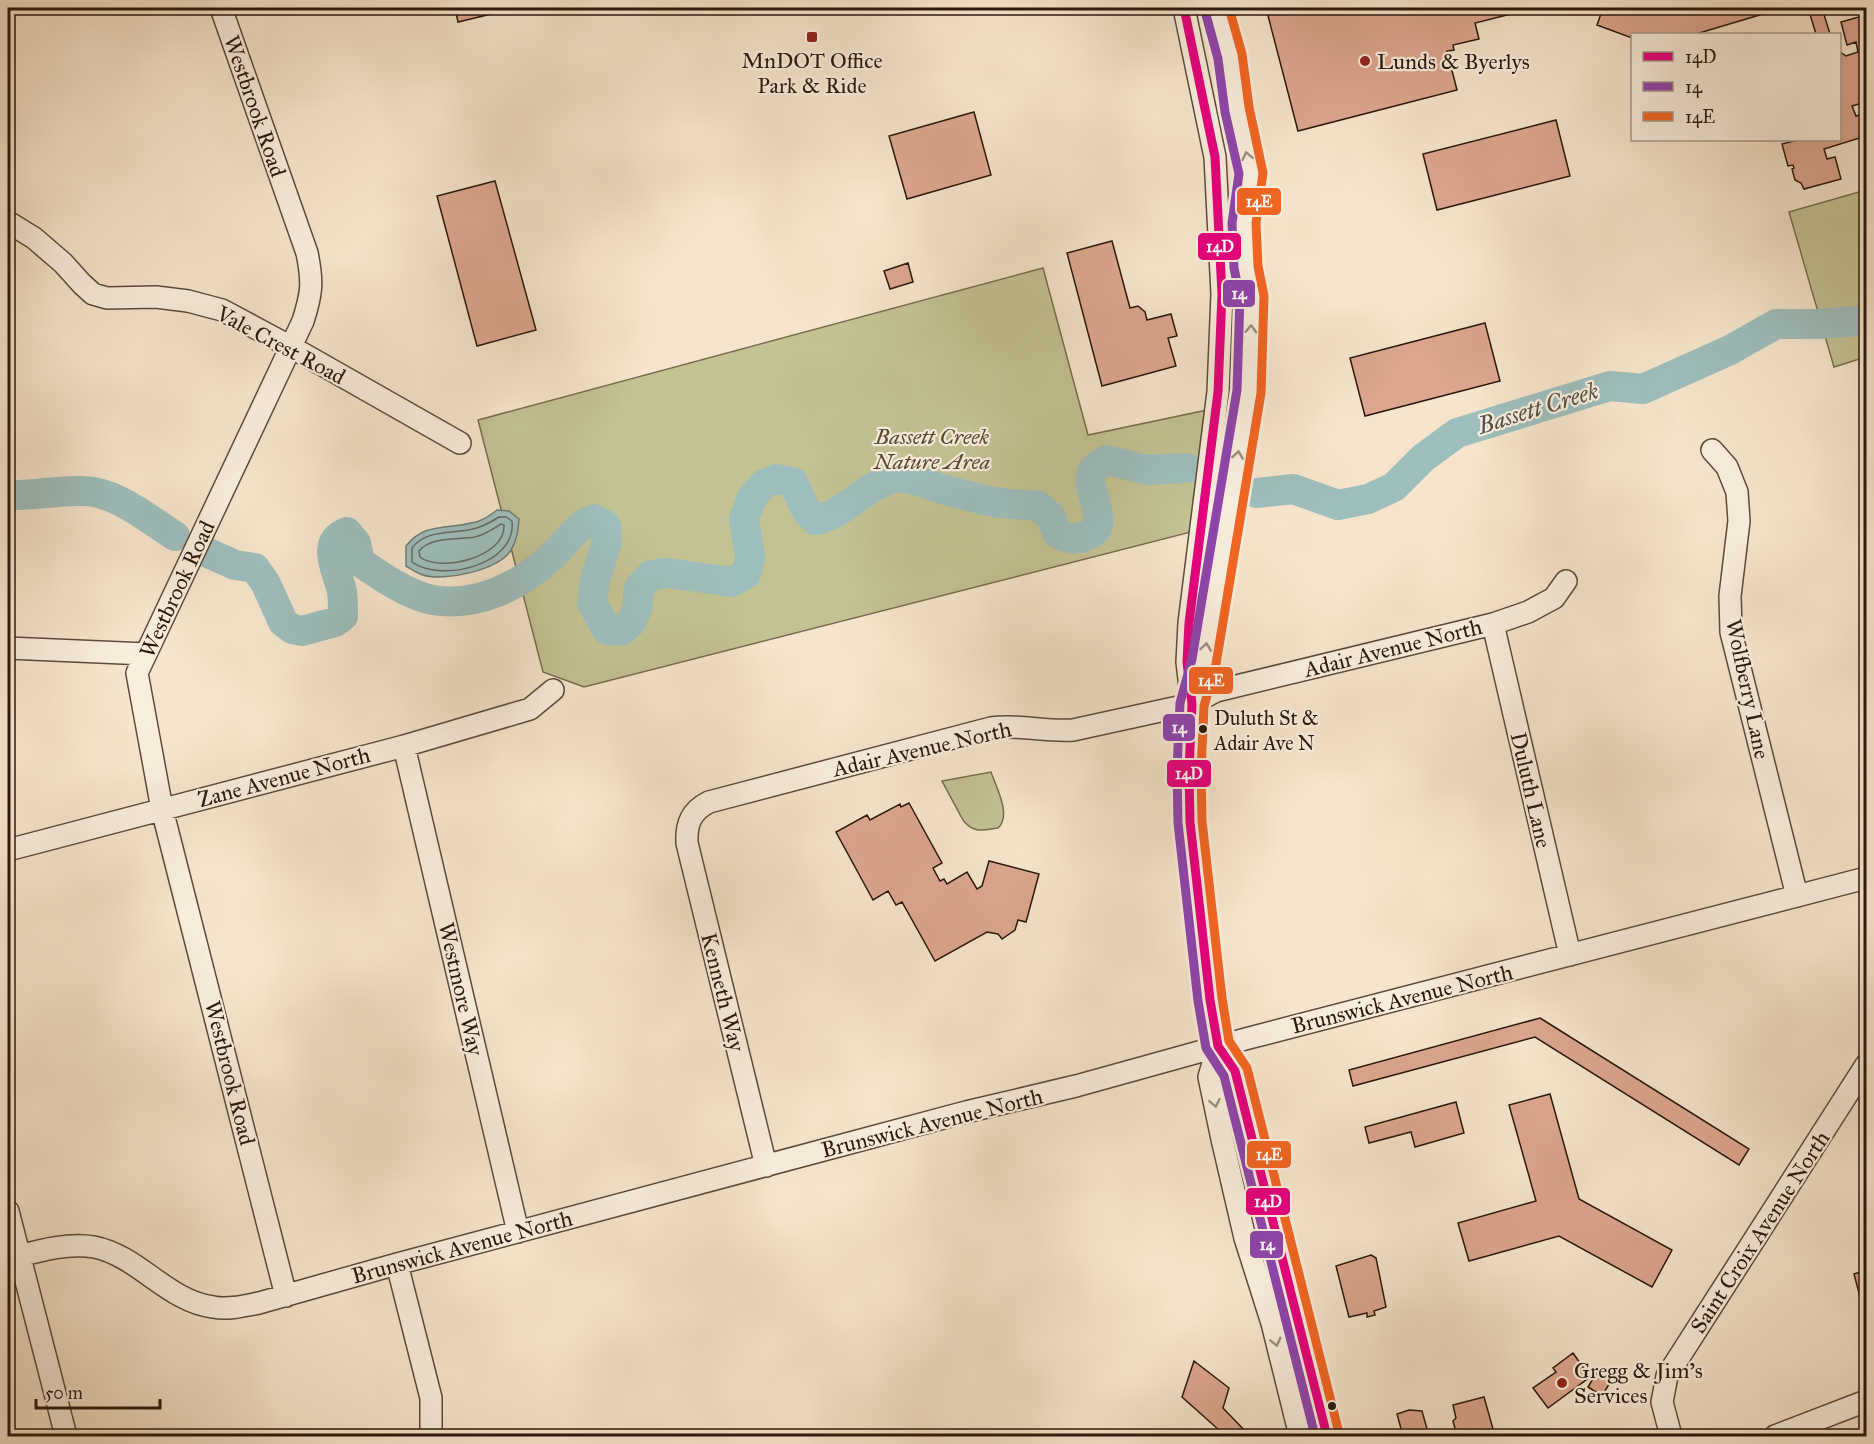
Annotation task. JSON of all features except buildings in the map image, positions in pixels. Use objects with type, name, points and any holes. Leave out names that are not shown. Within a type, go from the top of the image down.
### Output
[{"type":"street","name":"Westbrook Road","points":[[221,8],[307,254],[312,277],[310,299],[303,321],[137,673],[162,809],[286,1296]]},
{"type":"street","points":[[1184,8],[1215,157],[1222,294],[1218,392],[1189,623],[1187,662],[1192,704],[1189,771],[1190,822],[1210,1000],[1218,1046],[1235,1071],[1327,1437]]},
{"type":"street","points":[[1192,704],[1204,662],[1249,391],[1252,296],[1246,267],[1244,222],[1251,174],[1237,109],[1230,57],[1217,8]]},
{"type":"street","name":"Vale Crest Road","points":[[8,222],[34,238],[63,263],[93,294],[107,298],[156,297],[188,301],[222,310],[291,346],[460,443]]},
{"type":"street","name":"Wolfberry Lane","points":[[1712,450],[1727,467],[1737,492],[1739,521],[1730,596],[1731,632],[1797,896]]},
{"type":"street","name":"Adair Avenue North","points":[[691,817],[698,808],[709,802],[991,728],[1015,726],[1059,731],[1073,730],[1192,704],[1216,691],[1493,624],[1528,612],[1554,598],[1566,581]]},
{"type":"street","name":"Duluth Lane","points":[[1493,624],[1570,955]]},
{"type":"street","points":[[8,648],[146,654]]},
{"type":"street","name":"Zane Avenue North","points":[[8,849],[404,746],[530,709],[554,690]]},
{"type":"street","name":"Westmore Way","points":[[404,746],[518,1232]]},
{"type":"street","name":"Kenneth Way","points":[[691,817],[686,831],[687,843],[766,1166]]},
{"type":"street","name":"Brunswick Avenue North","points":[[13,1257],[71,1245],[93,1247],[113,1252],[190,1301],[213,1307],[236,1308],[966,1112],[1076,1086],[1218,1046],[1866,878]]},
{"type":"street","points":[[1218,1046],[1209,1077],[1222,1139],[1245,1238],[1272,1323],[1300,1437]]},
{"type":"street","name":"Saint Croix Avenue North","points":[[1671,1437],[1662,1402],[1667,1376],[1866,1065]]},
{"type":"street","points":[[8,1211],[13,1257],[66,1437]]},
{"type":"street","points":[[397,1264],[431,1398],[431,1437]]},
{"type":"street","points":[[1775,1437],[1866,1401]]},
{"type":"green space","points":[[1866,190],[1866,357],[1834,367],[1789,212]]},
{"type":"green space","name":"Bassett Creek Nature Area","points":[[1043,268],[1088,435],[1212,409],[1191,532],[584,687],[543,672],[478,420]]},
{"type":"green space","points":[[991,772],[1002,801],[1004,816],[998,828],[975,829],[963,820],[942,781]]},
{"type":"water","points":[[497,510],[509,511],[519,519],[513,546],[505,557],[483,569],[444,577],[423,575],[406,566],[406,546],[420,534],[436,528],[478,521]]},
{"type":"waterway","name":"Bassett Creek","points":[[1257,493],[1293,489],[1338,505],[1368,499],[1394,487],[1423,458],[1457,433],[1610,386],[1643,389],[1730,350],[1776,324],[1820,324],[1866,320]]},
{"type":"waterway","name":"Bassett Creek","points":[[208,553],[235,565],[255,568],[266,584],[283,622],[292,629],[302,631],[335,622],[343,616],[342,592],[334,567],[332,550],[334,543],[347,532],[356,543],[360,562],[414,594],[433,600],[449,601],[481,597],[511,586],[538,568],[576,531],[594,519],[606,526],[607,542],[595,580],[592,603],[607,630],[621,631],[631,622],[637,609],[639,588],[651,575],[669,573],[731,582],[746,574],[750,557],[744,519],[752,497],[764,484],[776,479],[793,482],[806,510],[815,520],[838,511],[882,483],[906,478],[980,499],[1037,505],[1051,517],[1057,533],[1076,539],[1088,535],[1095,530],[1098,524],[1099,516],[1090,482],[1092,472],[1099,464],[1107,460],[1147,470],[1187,468]]},
{"type":"waterway","name":"Bassett Creek","points":[[8,495],[95,492],[131,507],[175,536]]},
{"type":"transit line","name":"14D","points":[[1184,8],[1215,157],[1222,294],[1218,392],[1189,623],[1187,662],[1192,704],[1189,771],[1190,822],[1210,1000],[1218,1046],[1235,1071],[1327,1436]]},
{"type":"transit line","name":"14E","points":[[1229,8],[1242,54],[1249,107],[1263,173],[1256,223],[1258,266],[1264,296],[1261,393],[1216,664],[1204,706],[1201,771],[1202,821],[1229,1041],[1247,1068],[1339,1433]]},
{"type":"transit line","name":"14","points":[[1205,11],[1218,59],[1225,112],[1239,174],[1232,223],[1234,268],[1240,297],[1237,390],[1192,659],[1180,703],[1177,770],[1178,823],[1198,1001],[1206,1048],[1224,1076],[1315,1436]]},
{"type":"place","name":"MnDOT Office Park & Ride","points":[[812,37]]},
{"type":"place","name":"Lunds & Byerlys","points":[[1365,61]]},
{"type":"place","name":"Duluth St & Adair Ave N","points":[[1203,729]]},
{"type":"place","name":"Gregg & Jim's Services","points":[[1562,1383]]}]
